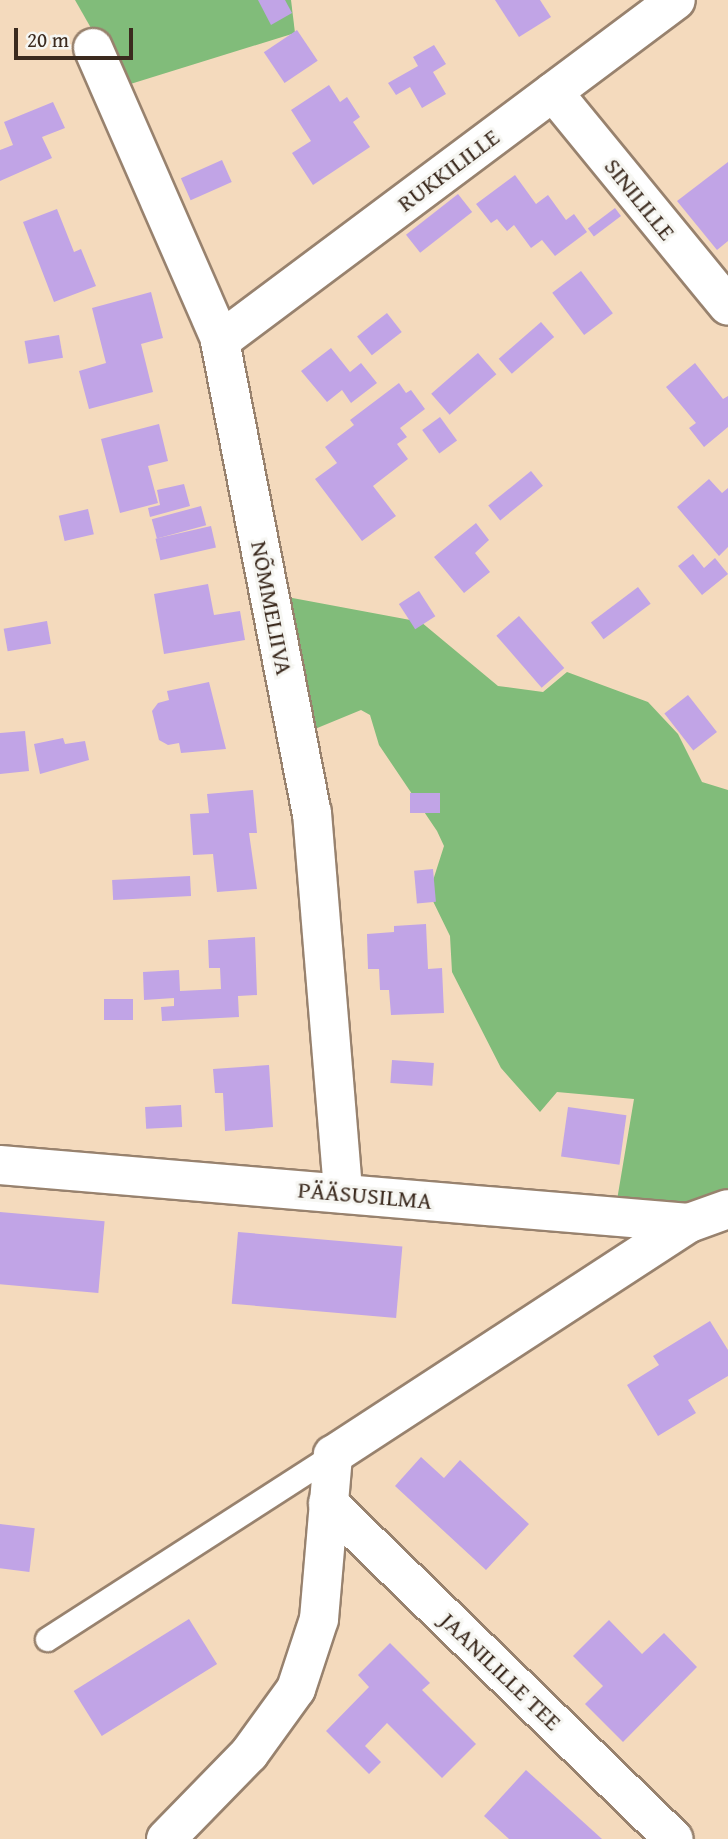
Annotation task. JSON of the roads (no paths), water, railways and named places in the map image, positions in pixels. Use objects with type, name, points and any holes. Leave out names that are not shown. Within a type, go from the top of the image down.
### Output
[{"type":"street","name":"RUKKILILLE","points":[[220,341],[676,0]]},
{"type":"street","name":"NÕMMELIIVA","points":[[93,48],[220,341],[312,813],[343,1194]]},
{"type":"street","name":"SINILILLE","points":[[553,92],[728,306]]},
{"type":"street","name":"PÄÄSUSILMA","points":[[0,1165],[689,1223],[728,1209]]},
{"type":"street","points":[[166,1839],[249,1754],[296,1689],[319,1619],[334,1455],[689,1223]]},
{"type":"street","name":"JAANILILLE TEE","points":[[328,1503],[673,1839]]},
{"type":"lane","points":[[47,1639],[334,1455]]}]
